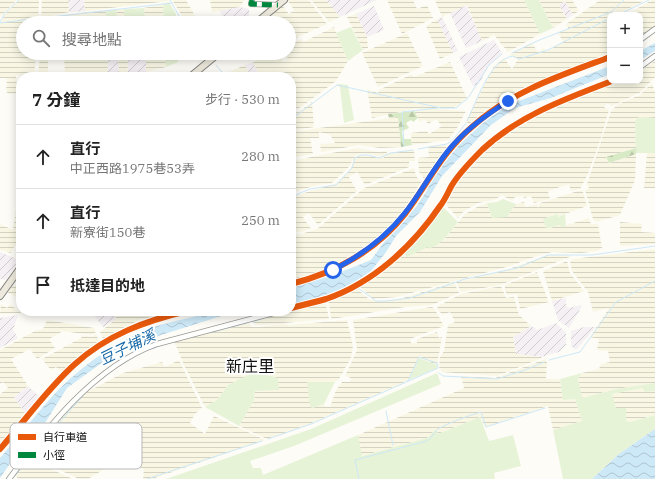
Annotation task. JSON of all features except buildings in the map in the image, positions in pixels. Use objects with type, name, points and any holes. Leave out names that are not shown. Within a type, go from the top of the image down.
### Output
[{"type":"main road","points":[[265,16],[284,0]]},
{"type":"main road","points":[[196,72],[211,60]]},
{"type":"main road","points":[[0,296],[16,274]]},
{"type":"street","points":[[252,0],[251,4],[268,2],[278,5]]},
{"type":"street","points":[[643,38],[655,29]]},
{"type":"street","points":[[643,64],[655,56]]},
{"type":"street","points":[[296,282],[333,270],[366,251],[388,232],[405,214],[425,183],[454,144],[474,125],[508,101],[541,84],[607,58]]},
{"type":"street","points":[[296,307],[327,298],[358,284],[400,254],[441,206],[462,170],[483,149],[519,122],[577,94],[607,83]]},
{"type":"street","points":[[22,423],[62,376],[87,354],[114,336],[136,326],[170,316]]},
{"type":"street","points":[[56,423],[81,393],[114,366],[142,349],[262,316]]},
{"type":"street","points":[[0,449],[10,437]]},
{"type":"street","points":[[8,479],[16,469]]},
{"type":"shaded area","points":[[0,0],[17,0],[0,17]]},
{"type":"shaded area","points":[[19,0],[39,0],[38,16],[16,16],[16,60],[35,60],[34,72],[16,72],[16,93],[10,94],[6,92],[7,78],[0,78],[0,25],[5,14]]},
{"type":"shaded area","points":[[42,0],[68,0],[69,12],[50,16],[41,16]]},
{"type":"shaded area","points":[[68,0],[84,0],[85,11],[69,12]]},
{"type":"shaded area","points":[[84,0],[168,0],[169,1],[85,11]]},
{"type":"shaded area","points":[[172,0],[186,0],[195,16],[182,16]]},
{"type":"shaded area","points":[[210,0],[244,0],[240,7],[212,12]]},
{"type":"shaded area","points":[[309,0],[327,24],[296,38],[296,16],[274,16],[272,14],[282,5],[289,14],[294,10],[288,1]]},
{"type":"shaded area","points":[[311,0],[326,0],[340,17],[329,22]]},
{"type":"shaded area","points":[[326,0],[377,0],[340,17]]},
{"type":"shaded area","points":[[387,0],[413,0],[417,9],[427,5],[433,18],[402,34]]},
{"type":"shaded area","points":[[435,0],[524,0],[540,34],[508,52],[494,35],[482,41],[467,5],[442,17]]},
{"type":"shaded area","points":[[539,0],[572,0],[579,11],[573,15],[565,1],[559,5],[567,19],[553,28]]},
{"type":"shaded area","points":[[600,0],[644,1],[622,12],[607,12],[607,57],[541,83],[470,126],[466,121],[494,66],[504,58],[512,69],[518,59],[509,55],[532,43],[538,52],[544,48],[546,52],[563,42],[558,33],[569,29],[566,24]]},
{"type":"shaded area","points":[[652,0],[655,0],[655,26],[643,36],[643,12],[631,12]]},
{"type":"shaded area","points":[[565,1],[573,15],[567,19],[559,5]]},
{"type":"shaded area","points":[[163,4],[164,16],[145,16],[144,8]]},
{"type":"shaded area","points":[[466,5],[482,41],[466,48],[450,13]]},
{"type":"shaded area","points":[[374,6],[384,30],[367,37],[356,14]]},
{"type":"shaded area","points":[[240,7],[249,9],[249,16],[223,16],[219,10]]},
{"type":"shaded area","points":[[124,9],[124,16],[116,16],[116,10]]},
{"type":"shaded area","points":[[106,10],[106,16],[64,15]]},
{"type":"shaded area","points":[[356,14],[367,37],[368,48],[363,50],[347,17]]},
{"type":"shaded area","points":[[442,17],[458,51],[453,53],[437,19]]},
{"type":"shaded area","points":[[437,19],[453,53],[440,59],[426,26]]},
{"type":"shaded area","points":[[334,27],[348,61],[336,81],[301,107],[296,109],[296,72],[258,72],[253,62],[257,60],[282,60],[283,62],[286,60],[296,60],[296,42],[302,39],[303,42]]},
{"type":"shaded area","points":[[407,33],[423,66],[378,87],[362,53]]},
{"type":"shaded area","points":[[494,40],[502,53],[489,65],[479,84],[473,86],[459,57]]},
{"type":"shaded area","points":[[39,60],[48,60],[48,72],[38,72]]},
{"type":"shaded area","points":[[64,60],[107,60],[108,72],[65,72]]},
{"type":"shaded area","points":[[107,60],[118,60],[119,72],[108,72]]},
{"type":"shaded area","points":[[118,60],[127,60],[128,72],[119,72]]},
{"type":"shaded area","points":[[127,60],[146,60],[146,72],[128,72]]},
{"type":"shaded area","points":[[146,60],[166,60],[166,67],[146,72]]},
{"type":"shaded area","points":[[655,61],[655,77],[641,92],[612,106],[607,103],[604,107],[609,110],[600,141],[588,174],[580,189],[571,191],[569,184],[548,191],[550,199],[534,203],[531,196],[524,198],[523,196],[515,197],[512,201],[502,195],[494,200],[478,203],[464,211],[458,218],[444,203],[456,181],[486,147],[524,120],[577,96],[610,84],[643,84],[643,69]]},
{"type":"shaded area","points":[[253,62],[258,72],[248,72],[245,65]]},
{"type":"shaded area","points":[[450,62],[467,98],[454,108],[414,109],[372,118],[367,89],[378,93],[379,90],[412,74],[414,77]]},
{"type":"shaded area","points":[[245,65],[248,72],[229,72]]},
{"type":"shaded area","points":[[652,83],[655,93],[655,118],[639,117],[635,121],[636,148],[606,157],[609,163],[636,154],[635,180],[620,215],[596,222],[593,219],[585,190],[589,188],[587,184],[611,111],[618,104],[640,95]]},
{"type":"shaded area","points":[[312,102],[314,127],[296,130],[296,112],[298,112]]},
{"type":"shaded area","points":[[436,109],[466,111],[457,128],[448,140],[412,145],[411,133],[427,131],[429,134],[442,126],[436,119],[428,124],[425,119],[420,122],[414,111]]},
{"type":"shaded area","points":[[398,117],[401,147],[380,148],[359,145],[321,152],[320,144],[335,143],[330,135],[319,132],[319,138],[310,138],[313,154],[296,157],[296,131]]},
{"type":"shaded area","points":[[445,145],[448,147],[425,180],[419,172],[418,158],[429,157],[428,146]]},
{"type":"shaded area","points":[[357,148],[378,152],[387,151],[387,153],[382,157],[365,153],[356,155],[348,168],[332,183],[317,185],[296,191],[296,160]]},
{"type":"shaded area","points":[[414,150],[415,161],[409,161],[409,167],[365,185],[357,172],[349,177],[357,191],[318,225],[309,213],[303,217],[311,229],[296,232],[296,195],[337,183],[351,169],[354,158],[360,155],[383,158],[389,153]]},
{"type":"shaded area","points":[[647,153],[655,153],[655,188],[644,188]]},
{"type":"shaded area","points":[[414,168],[416,176],[421,182],[401,215],[368,247],[347,260],[321,273],[298,280],[296,276],[296,234],[317,229],[364,188]]},
{"type":"shaded area","points":[[581,190],[587,206],[557,217],[557,214],[543,219],[547,229],[560,225],[561,227],[589,218],[591,224],[598,224],[602,248],[597,251],[582,253],[552,252],[510,266],[397,297],[373,299],[359,286],[375,276],[404,253],[407,256],[445,238],[465,214],[479,206],[487,203],[492,218],[509,212],[516,204],[524,202],[526,207],[537,204],[538,208],[540,203]]},
{"type":"shaded area","points":[[16,210],[16,245],[11,253],[0,250],[0,224],[13,230]]},
{"type":"shaded area","points":[[620,222],[642,224],[641,232],[655,233],[655,244],[620,246]]},
{"type":"shaded area","points":[[655,249],[655,383],[616,389],[581,398],[578,379],[582,373],[599,369],[601,364],[610,362],[608,351],[597,350],[599,339],[590,337],[609,308],[593,312],[588,292],[572,271],[570,261],[573,259]]},
{"type":"shaded area","points":[[0,252],[16,259],[16,265],[6,280],[0,279]]},
{"type":"shaded area","points":[[548,255],[572,256],[500,285],[461,292],[456,282],[509,269]]},
{"type":"shaded area","points":[[567,261],[570,273],[584,291],[552,301],[543,271]]},
{"type":"shaded area","points":[[537,272],[549,302],[520,309],[517,294],[507,295],[505,285]]},
{"type":"shaded area","points":[[454,282],[459,293],[432,305],[405,307],[332,319],[331,317],[328,299],[354,286],[369,299],[375,301],[385,301],[403,298]]},
{"type":"shaded area","points":[[13,285],[16,286],[16,297],[8,293]]},
{"type":"shaded area","points":[[501,286],[506,298],[514,297],[519,315],[531,326],[513,337],[516,354],[542,358],[497,376],[442,372],[439,367],[440,357],[444,351],[448,325],[455,322],[450,312],[443,315],[437,309],[438,306],[461,294]]},
{"type":"shaded area","points":[[566,298],[566,306],[569,308],[582,306],[569,328],[558,320],[552,301]]},
{"type":"shaded area","points":[[325,299],[329,319],[262,325],[256,325],[251,320],[269,316],[296,316],[296,309]]},
{"type":"shaded area","points":[[1,304],[7,308],[10,304],[16,309],[16,313],[0,314]]},
{"type":"shaded area","points":[[431,307],[434,308],[444,326],[410,339],[411,343],[417,343],[417,339],[437,332],[439,338],[442,337],[437,365],[419,358],[409,380],[307,425],[267,439],[239,426],[254,400],[255,391],[262,392],[237,381],[228,385],[217,400],[205,407],[174,341],[247,321],[252,327],[259,327],[280,324],[289,325],[347,320],[353,346],[351,358],[339,379],[335,382],[307,382],[312,408],[324,404],[324,406],[330,407],[336,390],[342,382],[350,382],[351,378],[345,376],[357,350],[353,320]]},
{"type":"shaded area","points":[[18,316],[13,330],[18,338],[0,348],[0,318]]},
{"type":"shaded area","points":[[95,316],[114,316],[116,319],[103,327]]},
{"type":"shaded area","points":[[115,316],[155,316],[139,320],[103,339],[100,332],[116,319]]},
{"type":"shaded area","points":[[47,320],[94,328],[96,332],[91,335],[63,331],[49,339],[55,348],[37,359],[30,349],[11,359],[28,386],[14,397],[25,414],[18,423],[10,423],[10,433],[0,445],[0,394],[8,388],[3,382],[0,384],[0,350],[35,331],[43,329]]},
{"type":"shaded area","points":[[556,323],[566,333],[566,345],[559,352],[541,357],[516,354],[513,337],[531,326],[537,330]]},
{"type":"shaded area","points":[[584,327],[596,327],[576,350],[571,346],[571,331]]},
{"type":"shaded area","points":[[96,334],[99,341],[62,373],[56,367],[51,370],[42,359],[81,338],[82,335],[91,337]]},
{"type":"shaded area","points":[[545,359],[547,363],[546,379],[560,379],[563,400],[575,399],[582,421],[553,430],[548,406],[485,427],[480,417],[438,434],[435,430],[427,438],[361,456],[358,435],[464,388],[461,376],[495,378]]},
{"type":"shaded area","points":[[179,360],[202,408],[195,414],[190,423],[205,434],[214,416],[265,440],[152,479],[143,479],[142,423],[57,423],[83,392],[85,393],[123,373],[162,362],[165,367]]},
{"type":"shaded area","points":[[28,386],[41,398],[25,414],[14,397]]},
{"type":"shaded area","points":[[642,388],[646,392],[655,391],[655,415],[630,422],[626,421],[616,408],[611,394]]},
{"type":"shaded area","points":[[19,469],[51,469],[73,479],[19,479],[14,475]]},
{"type":"shaded area","points":[[57,469],[104,469],[88,479],[79,479]]},
{"type":"green space","points":[[524,0],[539,0],[553,28],[540,34]]},
{"type":"green space","points":[[169,2],[176,16],[164,16],[163,4]]},
{"type":"green space","points":[[144,8],[145,16],[124,16],[124,9]]},
{"type":"green space","points":[[106,10],[116,10],[116,16],[106,16]]},
{"type":"green space","points":[[351,27],[363,50],[348,61],[336,33]]},
{"type":"green space","points":[[166,60],[178,60],[178,62],[166,67]]},
{"type":"green space","points":[[336,85],[348,85],[354,120],[344,123],[340,87]]},
{"type":"green space","points":[[414,111],[418,118],[413,122],[411,120],[406,123],[409,128],[402,131],[403,139],[411,139],[412,145],[401,147],[398,117],[389,118],[388,114]]},
{"type":"green space","points":[[639,117],[655,118],[655,153],[636,153],[635,121]]},
{"type":"green space","points":[[636,148],[636,154],[609,163],[606,157]]},
{"type":"green space","points":[[503,199],[516,204],[507,217],[492,218],[487,203],[497,202]]},
{"type":"green space","points":[[443,207],[458,222],[445,238],[433,247],[429,249],[428,247],[407,257],[404,253]]},
{"type":"green space","points":[[557,214],[558,217],[565,214],[566,226],[561,227],[560,225],[546,229],[543,219]]},
{"type":"green space","points":[[419,358],[437,365],[437,368],[409,380]]},
{"type":"green space","points":[[254,372],[278,378],[279,390],[255,391],[254,400],[239,426],[205,407],[217,400],[228,385]]},
{"type":"green space","points":[[437,373],[441,384],[294,446],[250,461],[253,468],[261,468],[263,475],[358,435],[362,456],[427,438],[436,429],[438,434],[480,417],[489,441],[513,435],[521,466],[494,473],[495,479],[166,479],[311,429]]},
{"type":"green space","points":[[582,373],[578,379],[582,398],[616,389],[655,383],[655,391],[645,392],[642,388],[612,394],[616,408],[626,408],[626,421],[630,422],[655,415],[655,429],[619,454],[592,479],[563,479],[553,430],[582,421],[575,399],[563,400],[560,379]]},
{"type":"green space","points":[[307,382],[335,382],[324,404],[312,408],[310,406]]},
{"type":"water","points":[[655,43],[655,51],[643,58],[643,49]]},
{"type":"water","points":[[607,67],[607,75],[551,98],[515,108],[491,125],[442,176],[420,212],[396,236],[371,271],[348,286],[332,293],[296,304],[296,286],[331,276],[371,260],[392,231],[416,207],[426,192],[432,178],[460,144],[484,122],[506,106]]},
{"type":"water","name":"豆子埔溪","points":[[196,316],[221,316],[139,342],[110,357],[67,388],[45,423],[30,423],[59,389],[93,360],[131,337],[161,325]]},
{"type":"water","points":[[655,429],[655,479],[592,479],[619,454]]},
{"type":"water","name":"豆子埔溪","points":[[10,446],[10,464],[0,478],[0,458]]},
{"type":"waterway","points":[[0,22],[5,13],[19,0]]},
{"type":"waterway","points":[[170,0],[179,16]]},
{"type":"waterway","points":[[512,53],[537,41],[611,12],[624,0]]},
{"type":"waterway","points":[[624,12],[649,0]]},
{"type":"waterway","points":[[60,16],[172,3]]},
{"type":"waterway","points":[[467,121],[485,82],[497,65],[505,59],[513,56],[519,59],[548,50],[607,20]]},
{"type":"waterway","points":[[0,23],[16,21]]},
{"type":"waterway","points":[[296,115],[337,85],[441,108],[456,108],[468,98],[489,65],[502,54]]},
{"type":"waterway","points":[[216,65],[222,72]]},
{"type":"waterway","points":[[404,146],[402,112],[438,108]]},
{"type":"waterway","points":[[418,149],[447,144],[452,141],[466,123]]},
{"type":"waterway","points":[[296,195],[310,189],[336,185],[352,168],[355,158],[358,156],[367,155],[379,158],[391,153],[413,150]]},
{"type":"waterway","points":[[358,288],[376,301],[410,298],[465,279],[517,268],[548,255],[592,255],[655,246]]},
{"type":"waterway","points":[[549,360],[580,352],[616,302],[655,281]]},
{"type":"waterway","points":[[252,322],[262,319]]},
{"type":"waterway","points":[[208,333],[247,323]]},
{"type":"waterway","points":[[152,349],[162,345]]},
{"type":"waterway","points":[[268,439],[311,424],[438,368],[437,363],[419,357],[408,381]]},
{"type":"waterway","points":[[439,373],[443,376],[497,379],[544,362]]},
{"type":"waterway","points":[[59,423],[82,397]]},
{"type":"waterway","points":[[359,479],[355,460],[427,441],[438,429],[459,419],[481,412],[486,427],[545,408]]},
{"type":"waterway","points":[[386,411],[393,445]]},
{"type":"waterway","points":[[147,479],[262,441]]},
{"type":"waterway","points":[[15,476],[20,469]]},
{"type":"marked path","points":[[252,0],[251,4],[278,5]]},
{"type":"cycle path","points":[[296,282],[339,267],[382,239],[405,214],[452,147],[462,136],[488,114],[504,103],[538,85],[607,58]]},
{"type":"cycle path","points":[[296,307],[326,299],[343,292],[376,273],[390,262],[429,221],[455,180],[466,167],[482,150],[511,127],[561,101],[607,83]]},
{"type":"cycle path","points":[[21,423],[65,373],[87,354],[113,337],[127,330],[168,316]]},
{"type":"cycle path","points":[[0,449],[10,437]]},
{"type":"district","name":"新庄里","points":[[250,366]]},
{"type":"route","points":[[333,270],[366,251],[388,232],[405,214],[436,166],[454,144],[474,125],[508,101]]}]
